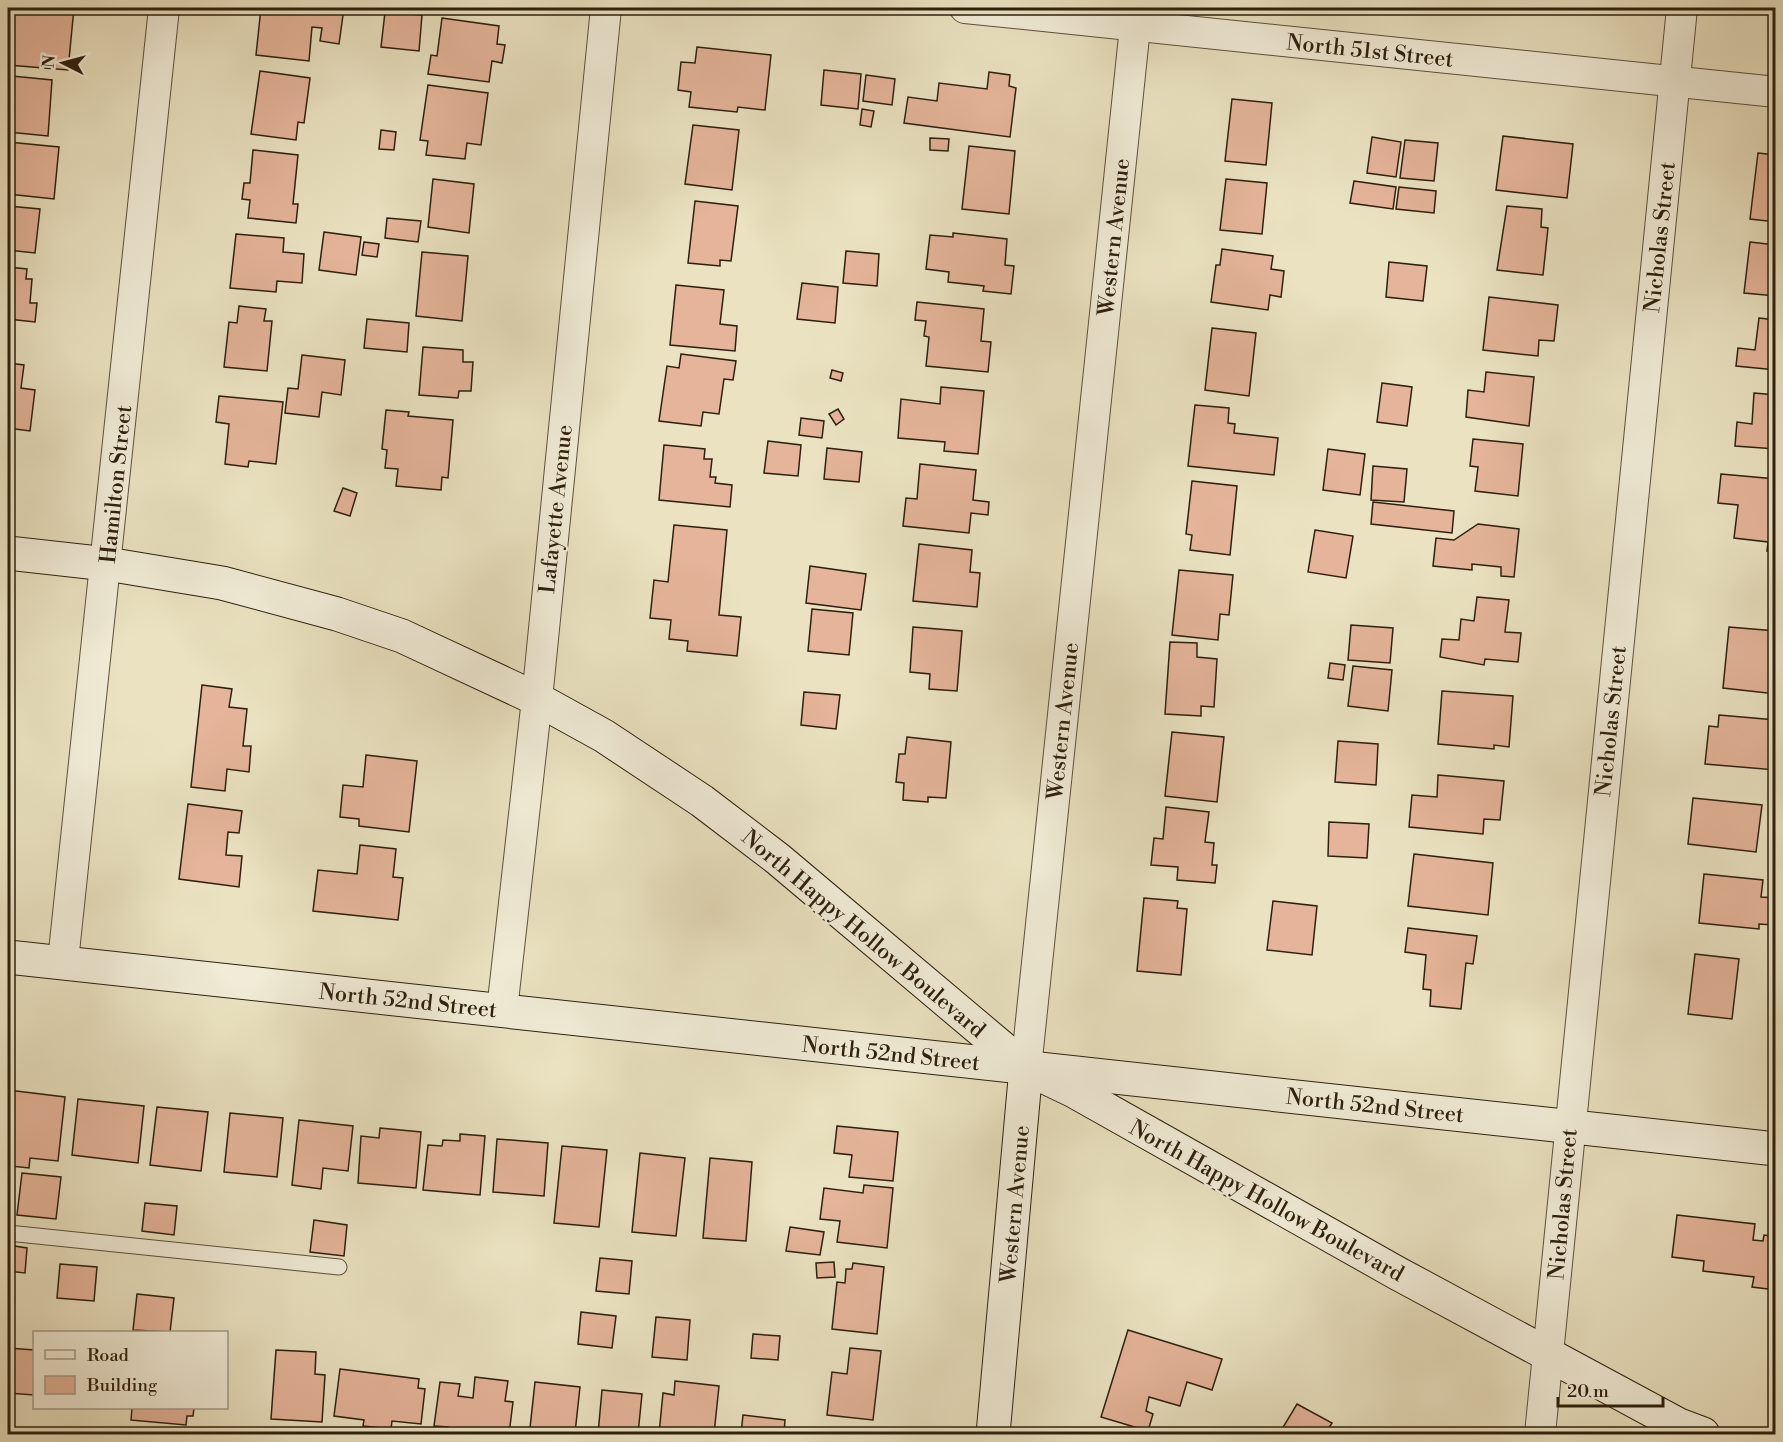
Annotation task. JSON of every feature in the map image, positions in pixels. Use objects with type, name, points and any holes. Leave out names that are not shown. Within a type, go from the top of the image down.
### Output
[{"type":"street","name":"Hamilton Street","points":[[63,961],[107,564],[164,8]]},
{"type":"street","name":"Lafayette Avenue","points":[[502,1010],[537,699],[606,8]]},
{"type":"street","name":"North 51st Street","points":[[965,8],[1136,17],[1776,92]]},
{"type":"street","name":"Nicholas Street","points":[[1540,1434],[1682,8]]},
{"type":"street","name":"Western Avenue","points":[[993,1434],[1026,1068],[1136,17]]},
{"type":"street","name":"North Happy Hollow Boulevard","points":[[8,554],[107,564],[222,583],[337,614],[402,636],[537,699],[604,736],[702,801],[778,859],[1026,1068],[1074,1091],[1387,1268],[1692,1431]]},
{"type":"street","name":"North 52nd Street","points":[[8,957],[63,961],[1776,1149]]},
{"type":"lane","points":[[8,1233],[339,1267]]},
{"type":"building","points":[[8,8],[74,8],[68,70],[8,65]]},
{"type":"building","points":[[261,8],[344,8],[339,44],[320,41],[322,28],[312,27],[309,61],[256,55]]},
{"type":"building","points":[[1771,8],[1776,8],[1776,23],[1769,23]]},
{"type":"building","points":[[385,12],[422,15],[419,51],[381,47]]},
{"type":"building","points":[[442,18],[499,26],[497,44],[505,45],[502,63],[492,61],[489,82],[428,74],[431,55],[437,56]]},
{"type":"building","points":[[697,47],[771,55],[765,110],[738,107],[737,112],[689,107],[691,92],[678,90],[681,62],[695,63]]},
{"type":"building","points":[[824,70],[861,74],[858,109],[821,105]]},
{"type":"building","points":[[260,71],[310,78],[304,123],[298,122],[296,140],[251,134]]},
{"type":"building","points":[[989,72],[1010,75],[1009,86],[1016,88],[1010,137],[904,123],[908,97],[937,101],[939,83],[987,89]]},
{"type":"building","points":[[866,75],[895,79],[892,105],[863,101]]},
{"type":"building","points":[[12,76],[52,80],[48,136],[8,132]]},
{"type":"building","points":[[428,85],[488,93],[481,145],[467,143],[465,159],[426,155],[428,141],[420,140]]},
{"type":"building","points":[[1232,99],[1272,103],[1266,165],[1225,161]]},
{"type":"building","points":[[862,109],[874,111],[871,127],[860,125]]},
{"type":"building","points":[[693,125],[739,130],[732,190],[685,184]]},
{"type":"building","points":[[381,130],[396,132],[394,150],[379,149]]},
{"type":"building","points":[[1503,136],[1573,144],[1567,198],[1496,190]]},
{"type":"building","points":[[1372,137],[1401,142],[1396,177],[1367,173]]},
{"type":"building","points":[[930,138],[949,139],[948,151],[930,150]]},
{"type":"building","points":[[1405,140],[1438,143],[1434,181],[1400,178]]},
{"type":"building","points":[[8,142],[59,147],[54,199],[8,194]]},
{"type":"building","points":[[969,146],[1015,151],[1009,214],[962,209]]},
{"type":"building","points":[[253,150],[298,155],[293,204],[298,204],[296,223],[248,218],[250,200],[242,199],[244,183],[250,183]]},
{"type":"building","points":[[1758,153],[1776,155],[1776,222],[1750,219]]},
{"type":"building","points":[[433,179],[474,184],[469,233],[428,227]]},
{"type":"building","points":[[1226,179],[1267,183],[1262,234],[1220,230]]},
{"type":"building","points":[[1354,181],[1396,187],[1393,209],[1350,203]]},
{"type":"building","points":[[1399,187],[1436,191],[1434,213],[1396,209]]},
{"type":"building","points":[[695,201],[738,206],[731,261],[720,260],[720,266],[688,263]]},
{"type":"building","points":[[8,206],[40,209],[35,253],[8,250]]},
{"type":"building","points":[[1507,206],[1542,209],[1541,227],[1548,228],[1543,275],[1497,270]]},
{"type":"building","points":[[387,218],[421,221],[418,242],[385,238]]},
{"type":"building","points":[[324,232],[361,237],[356,275],[319,270]]},
{"type":"building","points":[[953,233],[1007,239],[1005,265],[1014,266],[1011,294],[983,291],[984,286],[948,282],[949,272],[926,269],[930,235],[953,237]]},
{"type":"building","points":[[236,234],[284,238],[283,252],[304,254],[302,283],[277,281],[276,292],[230,288]]},
{"type":"building","points":[[364,242],[379,244],[377,257],[362,255]]},
{"type":"building","points":[[1750,242],[1776,245],[1776,296],[1744,293]]},
{"type":"building","points":[[1222,249],[1273,256],[1271,269],[1284,271],[1281,297],[1270,295],[1268,310],[1211,302],[1216,265],[1220,265]]},
{"type":"building","points":[[846,251],[879,254],[877,286],[843,283]]},
{"type":"building","points":[[422,252],[468,256],[462,321],[416,316]]},
{"type":"building","points":[[1389,262],[1427,266],[1423,301],[1386,297]]},
{"type":"building","points":[[8,267],[27,269],[26,279],[32,279],[30,303],[37,303],[35,322],[8,319]]},
{"type":"building","points":[[802,283],[838,287],[835,323],[797,319]]},
{"type":"building","points":[[676,285],[724,290],[720,324],[737,326],[735,351],[670,345]]},
{"type":"building","points":[[1489,297],[1558,305],[1554,341],[1539,340],[1538,356],[1483,350]]},
{"type":"building","points":[[917,302],[984,309],[981,341],[991,342],[988,372],[926,366],[929,337],[924,336],[926,321],[915,320]]},
{"type":"building","points":[[239,306],[266,309],[264,321],[272,321],[267,371],[224,367],[229,322],[237,323]]},
{"type":"building","points":[[1759,318],[1776,320],[1776,370],[1736,366],[1738,348],[1755,350]]},
{"type":"building","points":[[367,319],[409,323],[407,352],[364,348]]},
{"type":"building","points":[[1212,328],[1256,333],[1249,396],[1205,390]]},
{"type":"building","points":[[423,347],[463,350],[463,362],[473,362],[471,391],[459,391],[458,398],[419,395]]},
{"type":"building","points":[[681,354],[736,361],[733,380],[724,379],[719,414],[703,412],[701,426],[659,421],[667,366],[679,368]]},
{"type":"building","points":[[302,355],[345,360],[341,395],[322,392],[319,417],[285,413],[288,388],[298,389]]},
{"type":"building","points":[[8,363],[24,365],[21,388],[35,390],[30,431],[8,428]]},
{"type":"building","points":[[832,370],[843,373],[841,381],[830,378]]},
{"type":"building","points":[[1486,372],[1534,377],[1529,426],[1466,417],[1468,390],[1484,392]]},
{"type":"building","points":[[1382,383],[1412,387],[1407,426],[1377,422]]},
{"type":"building","points":[[941,387],[984,391],[978,454],[944,451],[945,442],[898,438],[901,399],[940,404]]},
{"type":"building","points":[[1754,393],[1776,395],[1776,449],[1735,446],[1737,422],[1752,424]]},
{"type":"building","points":[[219,396],[283,402],[276,464],[249,461],[248,467],[225,464],[229,424],[216,422]]},
{"type":"building","points":[[1195,405],[1229,408],[1228,423],[1235,424],[1234,433],[1278,438],[1274,475],[1188,466]]},
{"type":"building","points":[[838,409],[844,419],[836,425],[829,414]]},
{"type":"building","points":[[386,410],[409,412],[408,416],[453,420],[448,478],[442,477],[441,490],[396,486],[398,469],[385,468],[387,450],[382,449]]},
{"type":"building","points":[[801,418],[824,421],[822,438],[799,435]]},
{"type":"building","points":[[1473,439],[1523,444],[1518,496],[1475,491],[1478,467],[1470,466]]},
{"type":"building","points":[[768,441],[801,445],[798,476],[764,473]]},
{"type":"building","points":[[664,445],[705,449],[704,459],[712,459],[710,477],[716,477],[715,483],[732,485],[730,507],[659,500]]},
{"type":"building","points":[[827,448],[862,452],[859,482],[824,479]]},
{"type":"building","points":[[1328,449],[1365,454],[1360,495],[1323,490]]},
{"type":"building","points":[[920,464],[976,470],[973,500],[989,502],[988,515],[971,513],[969,533],[903,526],[906,498],[917,499]]},
{"type":"building","points":[[1373,466],[1407,469],[1404,502],[1371,500]]},
{"type":"building","points":[[1721,474],[1776,479],[1776,552],[1767,551],[1768,542],[1734,538],[1738,505],[1718,503]]},
{"type":"building","points":[[1192,481],[1237,486],[1230,555],[1190,550],[1192,535],[1186,534]]},
{"type":"building","points":[[343,488],[357,493],[350,516],[334,511]]},
{"type":"building","points":[[1373,502],[1454,511],[1452,533],[1371,524]]},
{"type":"building","points":[[1478,524],[1519,529],[1514,577],[1501,576],[1501,567],[1472,564],[1472,570],[1433,566],[1436,538],[1454,540]]},
{"type":"building","points":[[674,525],[727,530],[719,615],[741,617],[737,656],[687,651],[688,641],[669,639],[671,620],[650,618],[654,580],[668,582]]},
{"type":"building","points":[[1315,530],[1353,536],[1346,578],[1308,572]]},
{"type":"building","points":[[919,544],[972,550],[970,572],[980,573],[977,607],[913,601]]},
{"type":"building","points":[[810,566],[866,574],[861,610],[806,603]]},
{"type":"building","points":[[1179,570],[1233,575],[1229,615],[1220,614],[1218,640],[1172,635]]},
{"type":"building","points":[[1477,597],[1509,600],[1505,632],[1521,633],[1518,662],[1485,659],[1484,665],[1440,657],[1442,639],[1459,640],[1461,619],[1474,621]]},
{"type":"building","points":[[812,609],[853,613],[849,655],[808,651]]},
{"type":"building","points":[[1351,625],[1393,628],[1390,663],[1348,660]]},
{"type":"building","points":[[913,627],[962,631],[957,691],[929,689],[930,674],[910,672]]},
{"type":"building","points":[[1729,627],[1776,631],[1776,694],[1723,688]]},
{"type":"building","points":[[1170,642],[1197,643],[1197,657],[1217,659],[1214,707],[1201,706],[1201,716],[1165,714]]},
{"type":"building","points":[[1330,663],[1345,665],[1343,680],[1328,678]]},
{"type":"building","points":[[1353,666],[1392,670],[1388,711],[1348,706]]},
{"type":"building","points":[[202,685],[232,689],[229,707],[247,709],[243,746],[251,746],[249,772],[227,769],[225,791],[191,787]]},
{"type":"building","points":[[1442,691],[1513,696],[1509,747],[1494,745],[1494,749],[1438,744]]},
{"type":"building","points":[[804,692],[840,695],[836,729],[801,725]]},
{"type":"building","points":[[1719,715],[1776,720],[1776,770],[1705,764],[1709,726],[1718,727]]},
{"type":"building","points":[[1172,732],[1224,737],[1217,802],[1165,796]]},
{"type":"building","points":[[907,737],[951,742],[946,798],[928,797],[928,802],[903,800],[904,783],[896,782],[899,754],[905,754]]},
{"type":"building","points":[[1338,741],[1378,744],[1376,785],[1335,782]]},
{"type":"building","points":[[366,755],[417,761],[409,832],[359,826],[359,819],[340,817],[343,785],[363,787]]},
{"type":"building","points":[[1438,775],[1504,781],[1500,820],[1484,819],[1483,834],[1409,827],[1412,795],[1437,797]]},
{"type":"building","points":[[1693,798],[1762,805],[1756,852],[1688,844]]},
{"type":"building","points":[[188,804],[242,811],[239,833],[228,832],[226,855],[242,856],[239,887],[179,879]]},
{"type":"building","points":[[1166,807],[1209,812],[1205,842],[1214,843],[1212,865],[1217,865],[1215,883],[1177,880],[1178,867],[1151,865],[1154,838],[1163,839]]},
{"type":"building","points":[[1329,822],[1369,824],[1367,858],[1328,856]]},
{"type":"building","points":[[360,845],[396,849],[393,877],[403,878],[398,920],[313,911],[318,870],[357,874]]},
{"type":"building","points":[[1414,854],[1493,863],[1488,915],[1408,906]]},
{"type":"building","points":[[1704,874],[1763,880],[1761,897],[1776,898],[1773,925],[1759,924],[1759,929],[1699,923]]},
{"type":"building","points":[[1144,898],[1178,901],[1177,908],[1187,909],[1181,975],[1137,971]]},
{"type":"building","points":[[1273,901],[1317,906],[1312,955],[1267,950]]},
{"type":"building","points":[[1408,928],[1477,936],[1473,964],[1466,963],[1461,1009],[1430,1006],[1431,990],[1423,989],[1426,955],[1405,952]]},
{"type":"building","points":[[1695,954],[1739,959],[1732,1019],[1688,1014]]},
{"type":"building","points":[[8,1090],[65,1097],[58,1161],[30,1158],[29,1168],[11,1166],[9,1182]]},
{"type":"building","points":[[78,1099],[144,1106],[138,1163],[72,1155]]},
{"type":"building","points":[[157,1107],[208,1112],[201,1171],[150,1165]]},
{"type":"building","points":[[230,1113],[283,1118],[277,1177],[224,1172]]},
{"type":"building","points":[[299,1120],[353,1126],[348,1171],[323,1168],[321,1189],[292,1185]]},
{"type":"building","points":[[837,1126],[898,1132],[893,1181],[849,1177],[852,1155],[834,1153]]},
{"type":"building","points":[[380,1128],[421,1132],[416,1188],[358,1183],[361,1136],[379,1138]]},
{"type":"building","points":[[460,1134],[485,1136],[480,1195],[423,1190],[428,1145],[442,1146],[443,1140],[460,1141]]},
{"type":"building","points":[[497,1139],[548,1143],[544,1196],[493,1192]]},
{"type":"building","points":[[562,1146],[607,1150],[599,1227],[554,1223]]},
{"type":"building","points":[[640,1153],[685,1158],[676,1236],[632,1232]]},
{"type":"building","points":[[710,1158],[752,1162],[746,1241],[703,1238]]},
{"type":"building","points":[[22,1173],[61,1177],[56,1219],[17,1215]]},
{"type":"building","points":[[864,1185],[893,1188],[887,1248],[837,1242],[840,1221],[820,1219],[824,1188],[863,1193]]},
{"type":"building","points":[[145,1203],[177,1206],[174,1235],[142,1231]]},
{"type":"building","points":[[1677,1215],[1755,1224],[1753,1240],[1763,1241],[1764,1235],[1771,1236],[1772,1232],[1776,1232],[1776,1290],[1752,1287],[1754,1277],[1703,1271],[1704,1261],[1672,1257]]},
{"type":"building","points":[[314,1220],[347,1225],[344,1256],[310,1252]]},
{"type":"building","points":[[790,1227],[824,1232],[820,1255],[786,1251]]},
{"type":"building","points":[[8,1245],[27,1248],[25,1273],[8,1271]]},
{"type":"building","points":[[600,1258],[632,1261],[629,1294],[596,1291]]},
{"type":"building","points":[[834,1262],[835,1277],[817,1278],[816,1263]]},
{"type":"building","points":[[853,1263],[884,1267],[877,1334],[832,1329],[837,1282],[845,1283],[846,1269],[852,1269]]},
{"type":"building","points":[[60,1264],[97,1267],[94,1301],[57,1298]]},
{"type":"building","points":[[137,1294],[174,1298],[170,1331],[133,1330]]},
{"type":"building","points":[[581,1312],[616,1316],[612,1348],[578,1344]]},
{"type":"building","points":[[656,1317],[690,1320],[687,1360],[652,1357]]},
{"type":"building","points":[[1128,1330],[1222,1359],[1212,1390],[1187,1382],[1180,1406],[1149,1397],[1146,1411],[1153,1414],[1148,1431],[1101,1417]]},
{"type":"building","points":[[753,1334],[780,1336],[778,1360],[751,1358]]},
{"type":"building","points":[[8,1348],[33,1350],[33,1395],[8,1393]]},
{"type":"building","points":[[850,1348],[881,1351],[873,1420],[827,1415],[832,1372],[847,1374]]},
{"type":"building","points":[[276,1350],[316,1352],[315,1374],[325,1375],[322,1422],[271,1419]]},
{"type":"building","points":[[340,1369],[419,1379],[418,1388],[425,1389],[421,1424],[392,1421],[391,1429],[363,1426],[364,1420],[334,1416]]},
{"type":"building","points":[[475,1377],[508,1381],[505,1401],[513,1402],[509,1434],[447,1434],[448,1427],[434,1426],[440,1382],[460,1384],[458,1396],[473,1398]]},
{"type":"building","points":[[675,1381],[719,1386],[714,1434],[659,1434],[663,1393],[674,1395]]},
{"type":"building","points":[[535,1382],[580,1387],[575,1433],[530,1428]]},
{"type":"building","points":[[602,1390],[642,1394],[638,1434],[598,1434]]},
{"type":"building","points":[[1297,1404],[1332,1423],[1325,1434],[1279,1434]]},
{"type":"building","points":[[132,1409],[194,1409],[193,1416],[187,1416],[186,1425],[131,1420]]},
{"type":"building","points":[[743,1415],[785,1420],[784,1434],[741,1434]]}]
